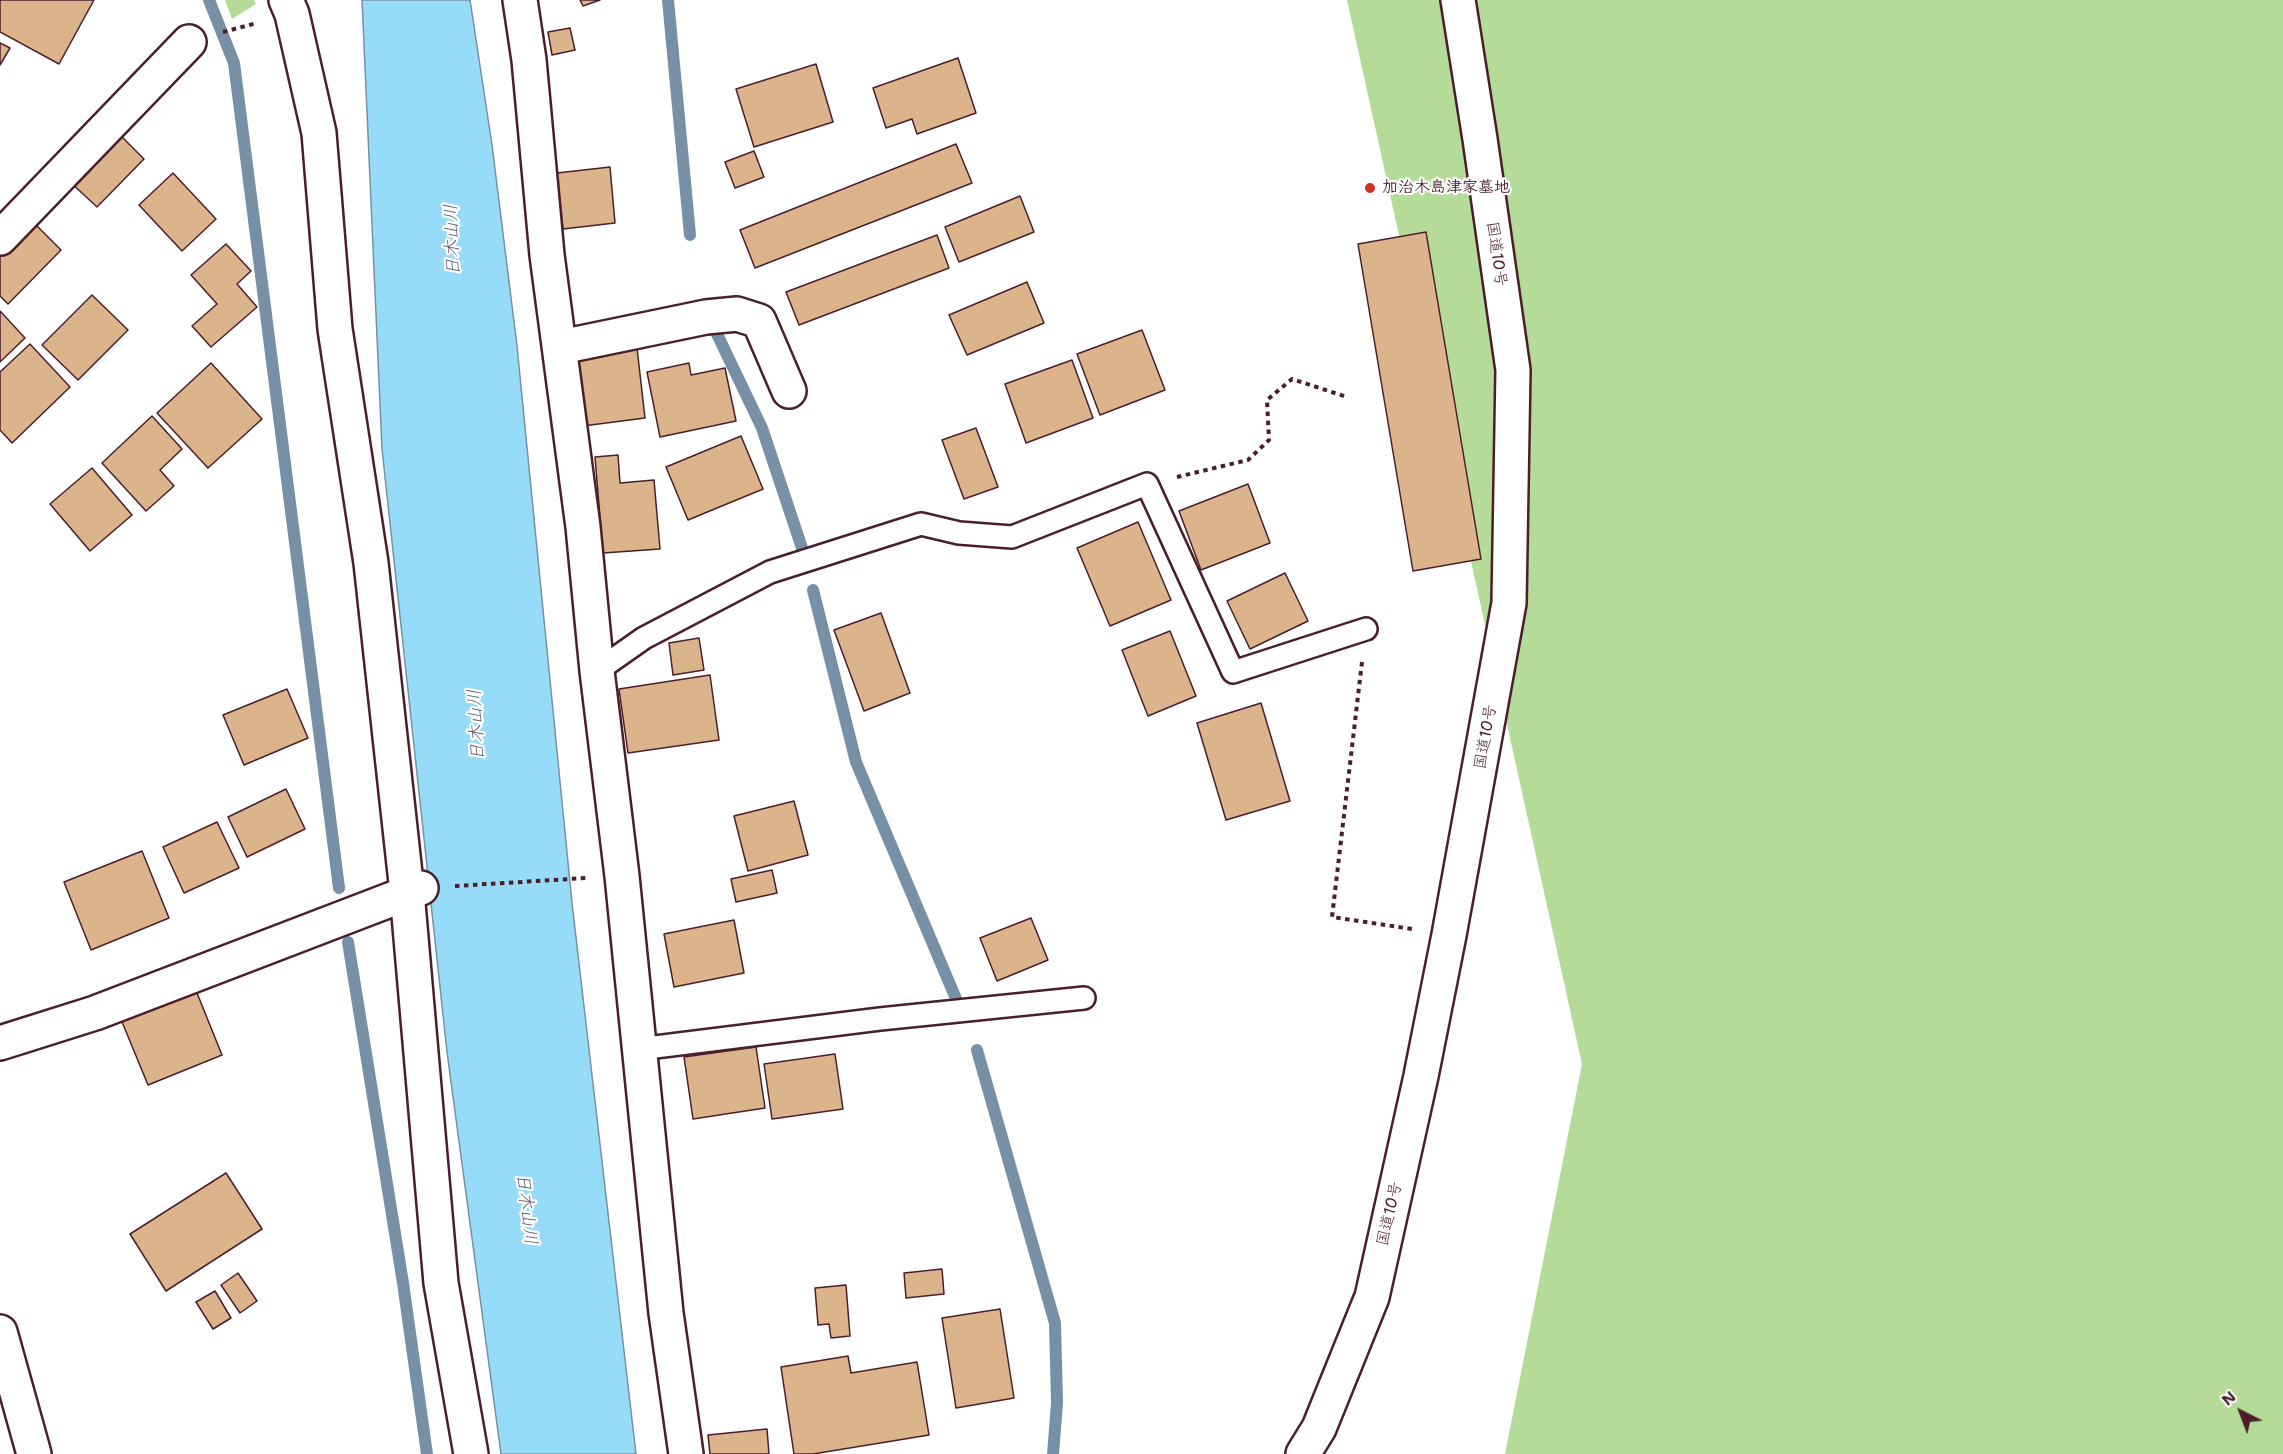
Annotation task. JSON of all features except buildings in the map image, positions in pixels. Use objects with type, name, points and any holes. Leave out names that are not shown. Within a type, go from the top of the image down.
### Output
[{"type":"main road","points":[[286,0],[292,14],[319,133],[335,329],[371,563],[414,890],[441,1283],[471,1454]]},
{"type":"main road","points":[[520,0],[530,60],[547,255],[561,347],[583,527],[597,671],[622,876],[666,1313],[686,1454]]},
{"type":"main road","name":"国道10号","points":[[1303,1454],[1319,1428],[1372,1297],[1421,1076],[1509,603],[1513,370],[1458,0]]},
{"type":"main road","points":[[0,238],[189,42]]},
{"type":"main road","points":[[561,347],[706,317],[738,314],[759,321],[789,391]]},
{"type":"main road","points":[[0,1043],[95,1013],[414,890]]},
{"type":"main road","points":[[0,1332],[20,1438]]},
{"type":"lane","points":[[597,671],[645,638],[770,572],[921,524],[958,533],[1012,537],[1147,484],[1233,672],[1366,629]]},
{"type":"lane","points":[[639,1050],[961,1010],[1084,998]]},
{"type":"path","points":[[1147,484],[1248,460],[1269,440],[1267,400],[1292,379],[1347,397]]},
{"type":"path","points":[[1366,629],[1332,917],[1449,934]]},
{"type":"path","points":[[414,890],[596,877]]},
{"type":"green space","points":[[225,0],[254,0],[256,4],[232,19]]},
{"type":"green space","points":[[1347,0],[2283,0],[2283,1454],[1505,1454],[1582,1064]]},
{"type":"water","name":"日木山川","points":[[362,0],[470,0],[492,145],[517,346],[572,903],[636,1454],[501,1454],[447,1052],[382,449]]},
{"type":"waterway","points":[[209,0],[234,63],[339,888]]},
{"type":"waterway","points":[[668,0],[690,235]]},
{"type":"waterway","points":[[717,334],[762,428],[805,557]]},
{"type":"waterway","points":[[813,590],[856,762],[962,1013]]},
{"type":"waterway","points":[[348,942],[403,1283],[427,1454]]},
{"type":"waterway","points":[[977,1050],[1055,1323],[1057,1403],[1053,1454]]},
{"type":"place","name":"加治木島津家墓地","points":[[1370,188]]}]
